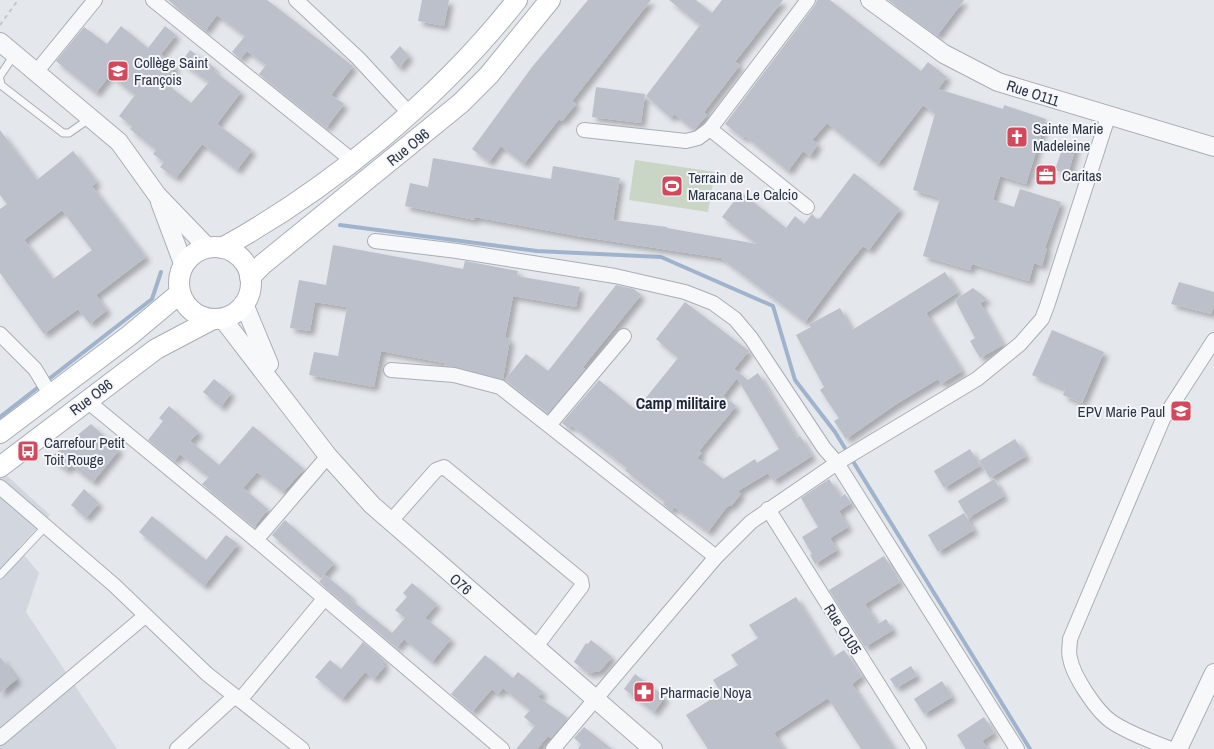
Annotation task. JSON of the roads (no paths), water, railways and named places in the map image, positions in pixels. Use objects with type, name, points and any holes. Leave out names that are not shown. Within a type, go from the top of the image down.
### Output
[{"type":"main road","name":"Rue O96","points":[[250,277],[292,240],[461,103],[489,75],[550,0]]},
{"type":"main road","name":"Rue O96","points":[[215,248],[267,224],[353,161],[409,113],[469,56],[514,1]]},
{"type":"main road","points":[[215,248],[238,255],[244,262],[250,277],[248,296],[244,304],[230,316],[218,319],[204,318],[189,308],[180,293],[179,284],[184,266],[194,254],[215,248]]},
{"type":"main road","name":"Rue O96","points":[[0,433],[136,330],[180,293]]},
{"type":"main road","name":"Rue O96","points":[[0,467],[86,400],[156,350],[218,319]]},
{"type":"street","points":[[37,70],[95,0]]},
{"type":"street","points":[[153,0],[353,161]]},
{"type":"street","points":[[296,0],[358,58],[409,113]]},
{"type":"street","points":[[584,130],[686,141],[698,138],[710,129],[808,0]]},
{"type":"street","name":"Rue O111","points":[[873,1],[944,54],[975,71],[1023,91],[1214,147]]},
{"type":"street","points":[[0,42],[37,70],[119,142],[157,195],[215,248]]},
{"type":"street","points":[[553,749],[716,557],[738,534],[768,509],[837,463],[977,379],[1020,344],[1042,319],[1108,117]]},
{"type":"street","points":[[710,129],[807,208]]},
{"type":"street","points":[[157,195],[184,266]]},
{"type":"street","points":[[375,241],[457,251],[615,276],[685,292],[713,303],[735,319],[751,338],[824,448],[837,463],[1017,749]]},
{"type":"street","points":[[244,304],[259,344],[287,401]]},
{"type":"street","points":[[218,319],[287,401]]},
{"type":"street","points":[[0,334],[35,369],[50,394]]},
{"type":"street","points":[[550,424],[624,336]]},
{"type":"street","points":[[1171,749],[1110,721],[1098,708],[1082,685],[1070,658],[1070,639],[1164,419],[1214,340]]},
{"type":"street","points":[[391,370],[454,375],[500,387],[550,424],[716,557]]},
{"type":"street","points":[[86,400],[256,540],[502,749]]},
{"type":"street","name":"O76","points":[[287,401],[328,456],[390,522],[653,749]]},
{"type":"street","points":[[256,540],[328,456]]},
{"type":"street","points":[[390,522],[436,470],[444,467],[581,580],[582,586],[535,648]]},
{"type":"street","points":[[0,487],[114,585],[207,674],[302,749]]},
{"type":"street","name":"Rue O105","points":[[768,509],[919,749]]},
{"type":"street","points":[[177,749],[237,698],[324,599]]},
{"type":"street","points":[[0,738],[145,616]]},
{"type":"street","points":[[1178,749],[1214,673]]},
{"type":"lane","points":[[0,76],[15,53]]},
{"type":"lane","points":[[0,80],[1,84],[63,133],[69,133],[91,117]]},
{"type":"lane","points":[[0,575],[46,526]]},
{"type":"waterway","points":[[340,225],[537,251],[661,257],[773,306],[795,380],[835,432],[1030,749]]},
{"type":"waterway","points":[[0,417],[152,299],[161,272]]},
{"type":"place","name":"Collège Saint François","points":[[118,71]]},
{"type":"place","name":"Sainte Marie Madeleine","points":[[1017,137]]},
{"type":"place","name":"Caritas","points":[[1046,175]]},
{"type":"place","name":"Terrain de Maracana Le Calcio","points":[[672,186]]},
{"type":"place","name":"EPV Marie Paul","points":[[1181,411]]},
{"type":"place","name":"Carrefour Petit Toit Rouge","points":[[28,451]]},
{"type":"place","name":"Pharmacie Noya","points":[[644,692]]},
{"type":"district","name":"Camp militaire","points":[[681,403]]}]
